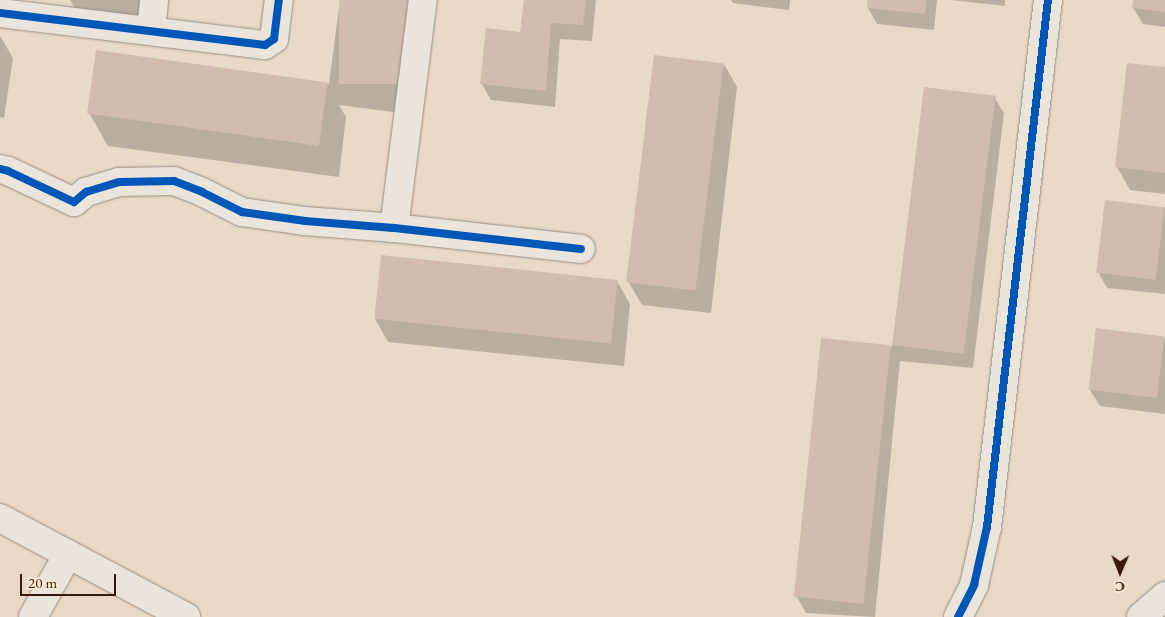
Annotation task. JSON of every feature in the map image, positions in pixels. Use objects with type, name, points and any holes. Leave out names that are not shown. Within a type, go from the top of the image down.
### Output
[{"type":"street","points":[[151,30],[154,0]]},
{"type":"street","points":[[0,13],[265,45],[274,39],[279,0]]},
{"type":"street","points":[[394,228],[423,0]]},
{"type":"street","points":[[958,617],[974,585],[988,527],[1048,0]]},
{"type":"street","points":[[0,169],[8,170],[74,202],[86,192],[119,182],[174,181],[202,192],[242,212],[305,221],[394,228],[582,249]]},
{"type":"street","points":[[0,518],[186,617]]},
{"type":"street","points":[[34,617],[68,554]]},
{"type":"street","points":[[1141,617],[1165,596]]},
{"type":"building","points":[[339,0],[408,0],[408,84],[339,84]]},
{"type":"building","points":[[524,0],[586,0],[583,25],[551,23],[546,91],[480,84],[486,28],[520,32]]},
{"type":"building","points":[[867,0],[927,0],[925,14],[867,8]]},
{"type":"building","points":[[1133,0],[1165,0],[1165,12],[1132,8]]},
{"type":"building","points":[[96,50],[328,83],[319,146],[87,113]]},
{"type":"building","points":[[654,55],[723,64],[696,291],[626,282]]},
{"type":"building","points":[[1127,63],[1165,67],[1165,173],[1115,167]]},
{"type":"building","points":[[924,87],[995,96],[964,354],[892,345]]},
{"type":"building","points":[[1105,200],[1165,207],[1156,280],[1096,272]]},
{"type":"building","points":[[381,255],[618,280],[611,344],[374,319]]},
{"type":"building","points":[[1096,328],[1164,336],[1157,398],[1088,390]]},
{"type":"building","points":[[821,338],[891,345],[863,604],[794,597]]},
{"type":"cycle path","points":[[0,13],[265,45],[274,39],[279,0]]},
{"type":"cycle path","points":[[958,617],[974,585],[987,527],[1048,0]]},
{"type":"cycle path","points":[[0,169],[74,202],[86,192],[119,182],[174,181],[202,192],[242,212],[305,221],[394,228],[581,249]]}]
